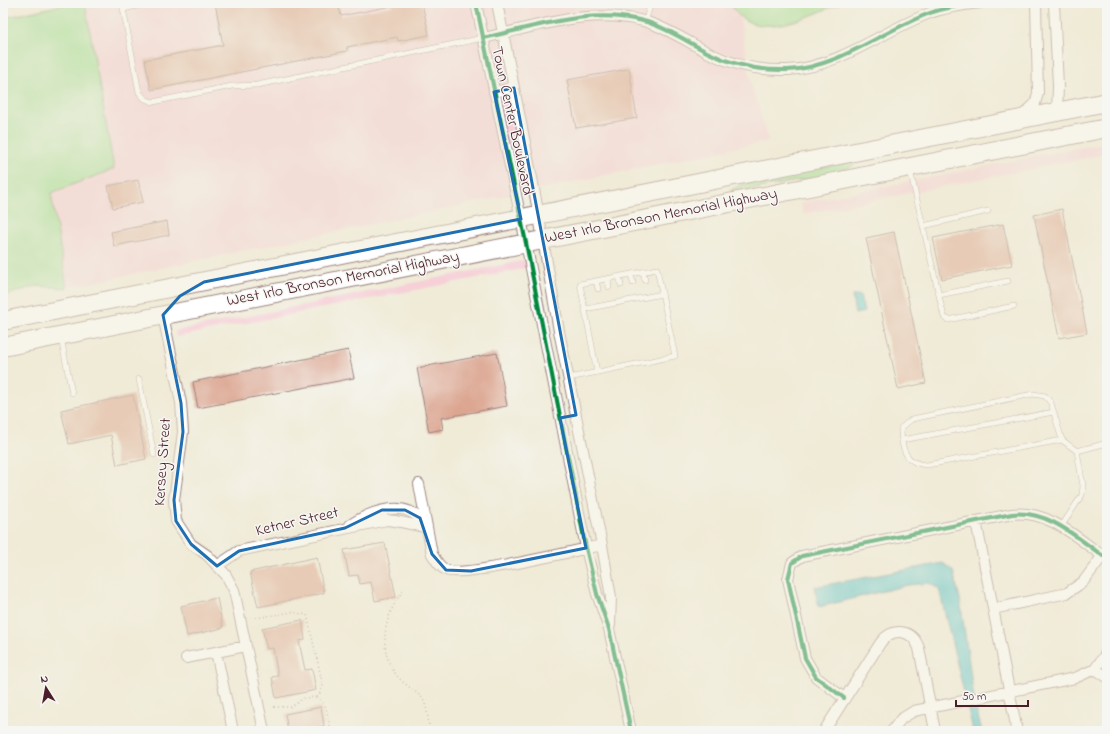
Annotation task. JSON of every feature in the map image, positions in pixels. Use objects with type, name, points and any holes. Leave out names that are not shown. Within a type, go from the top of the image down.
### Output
[{"type":"highway","name":"West Irlo Bronson Memorial Highway","points":[[3,321],[1102,103]]},
{"type":"highway","points":[[1058,138],[1063,128],[1102,103]]},
{"type":"highway","points":[[996,149],[1033,131],[1057,112]]},
{"type":"highway","name":"West Irlo Bronson Memorial Highway","points":[[3,347],[1107,128]]},
{"type":"highway","points":[[163,315],[169,306],[180,296],[204,282]]},
{"type":"street","name":"Town Center Boulevard","points":[[476,3],[494,92],[529,217],[534,241]]},
{"type":"street","name":"Town Center Boulevard","points":[[497,3],[514,88],[529,217],[534,241]]},
{"type":"street","points":[[483,38],[587,17],[610,16],[645,22],[666,29],[708,53],[729,62],[764,69],[787,70],[810,67],[838,58],[930,13],[952,7],[980,3]]},
{"type":"street","points":[[1012,121],[1031,109],[1037,99],[1039,81],[1036,3]]},
{"type":"street","points":[[1054,3],[1058,86],[1057,112]]},
{"type":"street","points":[[494,92],[514,88]]},
{"type":"street","points":[[534,241],[559,331],[602,545],[611,597],[609,629]]},
{"type":"street","points":[[534,241],[544,333],[560,418],[586,548],[597,594],[609,629],[631,731]]},
{"type":"street","name":"Kersey Street","points":[[163,315],[181,403],[183,432],[174,500],[176,521],[191,544],[207,555],[226,576],[234,590],[264,731]]},
{"type":"street","points":[[544,333],[559,331]]},
{"type":"street","points":[[560,418],[576,415]]},
{"type":"street","points":[[418,484],[425,527],[432,554],[438,563],[446,570],[456,572],[471,571],[602,545]]},
{"type":"street","points":[[844,698],[816,677],[805,658],[788,586],[788,573],[792,563],[802,556],[976,521],[1026,513],[1047,518],[1105,553],[1083,582],[1067,592],[993,609]]},
{"type":"street","name":"Ketner Street","points":[[217,566],[238,551],[387,520],[400,521],[414,526],[425,527]]},
{"type":"street","points":[[976,521],[1017,731]]},
{"type":"street","points":[[824,731],[844,698],[884,639],[891,633],[904,632],[912,636],[919,648],[935,731]]},
{"type":"street","points":[[186,658],[246,646]]},
{"type":"street","points":[[216,652],[233,731]]},
{"type":"street","points":[[892,731],[909,713],[1075,678],[1095,669],[1107,652]]},
{"type":"street","points":[[1095,669],[1107,677]]},
{"type":"lane","points":[[151,3],[122,6],[139,92],[145,99],[153,102],[232,86],[250,86],[282,80],[357,63],[483,38]]},
{"type":"lane","points":[[645,22],[651,3]]},
{"type":"lane","points":[[909,167],[944,317],[948,320],[1014,306]]},
{"type":"lane","points":[[923,226],[988,211]]},
{"type":"lane","points":[[569,378],[675,356],[657,269],[580,284],[597,372]]},
{"type":"lane","points":[[643,272],[645,280]]},
{"type":"lane","points":[[631,274],[633,283]]},
{"type":"lane","points":[[619,276],[621,285]]},
{"type":"lane","points":[[608,279],[609,287]]},
{"type":"lane","points":[[596,281],[598,289]]},
{"type":"lane","points":[[939,295],[1008,281]]},
{"type":"lane","points":[[585,309],[648,294],[662,294]]},
{"type":"lane","points":[[61,335],[72,393]]},
{"type":"lane","points":[[139,379],[154,455]]},
{"type":"lane","points":[[1061,526],[1082,495],[1082,481],[1077,451],[1062,440],[1051,403],[1045,396],[1033,394],[912,419],[901,428],[902,440],[910,461],[927,465],[1062,440]]},
{"type":"lane","points":[[902,440],[1054,412]]},
{"type":"lane","points":[[1077,451],[1107,443]]},
{"type":"path","points":[[403,591],[388,618],[385,631],[385,647],[390,666],[396,674],[422,699],[430,731]]},
{"type":"path","points":[[256,618],[292,612],[307,615],[323,686],[318,697]]},
{"type":"path","points":[[274,707],[291,707],[304,698],[318,697]]},
{"type":"path","points":[[318,697],[326,707],[331,731]]},
{"type":"highlighted area","points":[[514,88],[576,415],[560,418],[586,548],[471,571],[446,570],[432,554],[420,518],[405,510],[382,510],[345,528],[239,551],[217,566],[191,544],[176,521],[174,500],[183,432],[181,403],[163,315],[180,296],[204,282],[521,219],[494,92]]},
{"type":"shaded area","points":[[85,3],[730,3],[734,11],[740,17],[751,83],[769,141],[67,288],[51,193],[114,169]]},
{"type":"shaded area","points":[[1107,142],[1107,154],[803,214],[801,203]]},
{"type":"shaded area","points":[[526,260],[527,268],[176,337],[175,331]]},
{"type":"green space","points":[[71,3],[85,3],[114,169],[51,193],[67,288],[36,286],[3,296],[3,18]]},
{"type":"green space","points":[[730,3],[841,3],[797,20],[781,24],[766,25],[752,23],[739,16]]},
{"type":"green space","points":[[853,161],[854,165],[834,174],[733,193],[729,191],[745,183]]},
{"type":"water","points":[[860,295],[864,312],[855,314],[852,296]]},
{"type":"water","points":[[943,563],[953,571],[960,599],[975,705],[982,731],[972,731],[939,589],[929,583],[908,585],[819,607],[814,587]]},
{"type":"building","points":[[215,3],[338,3],[341,16],[392,6],[392,3],[422,3],[429,35],[398,41],[397,37],[347,47],[347,51],[151,90],[145,60],[223,45]]},
{"type":"building","points":[[629,69],[637,118],[576,128],[567,80]]},
{"type":"building","points":[[138,180],[143,202],[113,208],[108,186]]},
{"type":"building","points":[[1062,209],[1087,333],[1059,338],[1034,215]]},
{"type":"building","points":[[167,221],[169,235],[114,246],[111,232]]},
{"type":"building","points":[[1003,224],[1012,265],[942,279],[933,238]]},
{"type":"building","points":[[894,232],[926,383],[898,389],[866,238]]},
{"type":"building","points":[[348,350],[354,378],[198,408],[193,382]]},
{"type":"building","points":[[497,353],[507,406],[441,418],[443,429],[429,432],[417,368]]},
{"type":"building","points":[[133,395],[146,459],[117,465],[111,435],[69,444],[61,410]]},
{"type":"building","points":[[385,543],[396,597],[375,601],[371,582],[360,584],[358,575],[349,576],[344,550]]},
{"type":"building","points":[[317,557],[324,593],[258,607],[250,572]]},
{"type":"building","points":[[217,598],[223,628],[187,636],[181,606]]},
{"type":"building","points":[[302,620],[305,640],[299,641],[305,670],[312,669],[316,690],[276,698],[272,677],[278,676],[273,648],[267,649],[262,628]]},
{"type":"building","points":[[321,707],[324,726],[319,727],[320,731],[288,731],[285,714]]},
{"type":"cycle path","points":[[476,3],[526,243],[586,548],[597,594],[609,629],[631,731]]},
{"type":"cycle path","points":[[483,38],[544,24],[585,17],[606,16],[626,18],[647,22],[663,28],[709,53],[737,64],[757,68],[788,70],[807,67],[843,55],[912,20],[930,13],[961,5],[980,3]]},
{"type":"cycle path","points":[[844,698],[816,677],[805,658],[788,579],[792,563],[802,556],[1012,514],[1038,516],[1061,526],[1103,556]]}]
